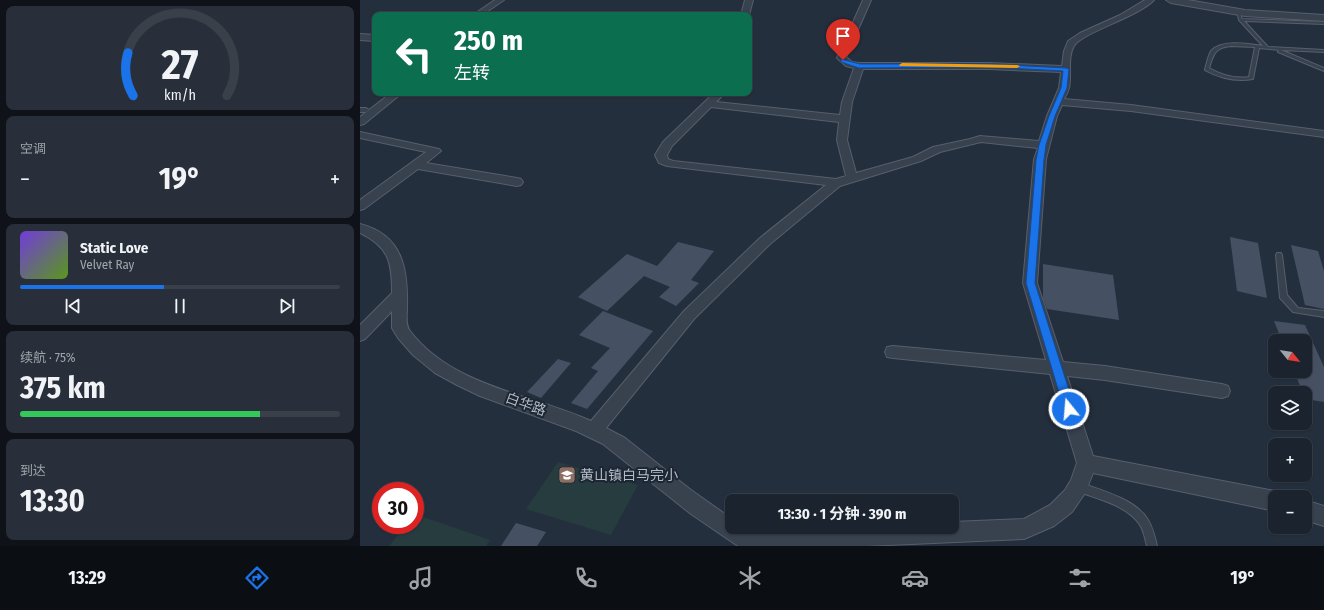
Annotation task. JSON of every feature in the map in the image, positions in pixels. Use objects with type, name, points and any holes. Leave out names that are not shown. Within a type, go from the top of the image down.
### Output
[{"type":"street","points":[[482,12],[500,0]]},
{"type":"street","points":[[490,12],[508,0]]},
{"type":"street","points":[[747,12],[749,0]]},
{"type":"street","points":[[867,0],[841,58],[849,64],[859,66],[989,66],[1066,69]]},
{"type":"street","points":[[748,543],[1024,529],[1051,517],[1063,508],[1078,487],[1086,463],[1030,283],[1039,174],[1043,145],[1052,116],[1064,88],[1068,51],[1075,40],[1123,17],[1150,0]]},
{"type":"street","points":[[1171,0],[1240,16],[1324,18]]},
{"type":"street","points":[[1187,0],[1244,8],[1324,12]]},
{"type":"street","points":[[360,37],[372,38]]},
{"type":"street","points":[[852,180],[842,140],[844,119],[850,89],[859,66]]},
{"type":"street","points":[[362,111],[383,96]]},
{"type":"street","points":[[360,122],[393,96]]},
{"type":"street","points":[[717,96],[667,144],[661,155],[663,161],[671,164],[836,183],[852,180],[917,159],[937,149],[973,142],[980,139],[1043,145]]},
{"type":"street","points":[[1059,102],[1130,108],[1324,134]]},
{"type":"street","points":[[708,104],[844,119]]},
{"type":"street","points":[[360,135],[435,151],[360,206]]},
{"type":"street","points":[[416,165],[517,182]]},
{"type":"street","points":[[594,430],[690,315],[765,241],[836,183]]},
{"type":"street","name":"白华路","points":[[360,228],[378,238],[391,250],[399,267],[400,328],[420,353],[450,375],[469,384],[594,430],[621,446],[692,503],[748,543]]},
{"type":"street","points":[[360,335],[400,294]]},
{"type":"street","points":[[893,352],[1105,373],[1222,391]]},
{"type":"street","points":[[1086,463],[1268,500]]},
{"type":"street","points":[[1312,512],[1324,516]]},
{"type":"lane","points":[[1240,16],[1324,23]]},
{"type":"lane","points":[[1240,16],[1268,48]]},
{"type":"lane","points":[[1257,46],[1251,78],[1244,79],[1224,76],[1207,69],[1214,51],[1218,47],[1235,45],[1257,46],[1277,49],[1324,51]]},
{"type":"lane","points":[[1277,49],[1324,70]]},
{"type":"lane","points":[[1278,255],[1283,296],[1296,310],[1324,314]]},
{"type":"lane","points":[[1078,487],[1119,503],[1138,515],[1144,521],[1152,546]]},
{"type":"green space","points":[[558,462],[638,485],[611,535],[526,509]]},
{"type":"green space","points":[[424,517],[490,540],[486,546],[389,546],[399,534],[424,534]]},
{"type":"building","points":[[1230,237],[1258,243],[1267,298],[1237,291]]},
{"type":"building","points":[[678,242],[714,251],[691,280],[699,283],[676,306],[659,297],[670,287],[644,276],[607,311],[578,297],[627,254],[657,266]]},
{"type":"building","points":[[1291,245],[1318,251],[1324,271],[1324,309],[1305,305]]},
{"type":"building","points":[[1043,264],[1113,275],[1119,320],[1047,309],[1043,298]]},
{"type":"building","points":[[603,311],[653,331],[587,409],[571,403],[598,371],[591,368],[610,348],[579,335]]},
{"type":"building","points":[[1274,321],[1305,325],[1309,334],[1279,334]]},
{"type":"building","points":[[1312,340],[1324,367],[1324,402],[1312,400],[1312,386],[1300,386],[1297,378],[1312,378]]},
{"type":"building","points":[[558,359],[571,363],[541,398],[527,392]]},
{"type":"building","points":[[516,523],[546,532],[537,546],[501,546]]},
{"type":"slow traffic","points":[[902,65],[1017,66]]},
{"type":"place","name":"黄山镇白马完小","points":[[567,475]]},
{"type":"route","points":[[843,60],[849,64],[859,66],[1019,66],[1066,69],[1064,88],[1060,101],[1052,116],[1040,160],[1030,283],[1069,409]]}]
